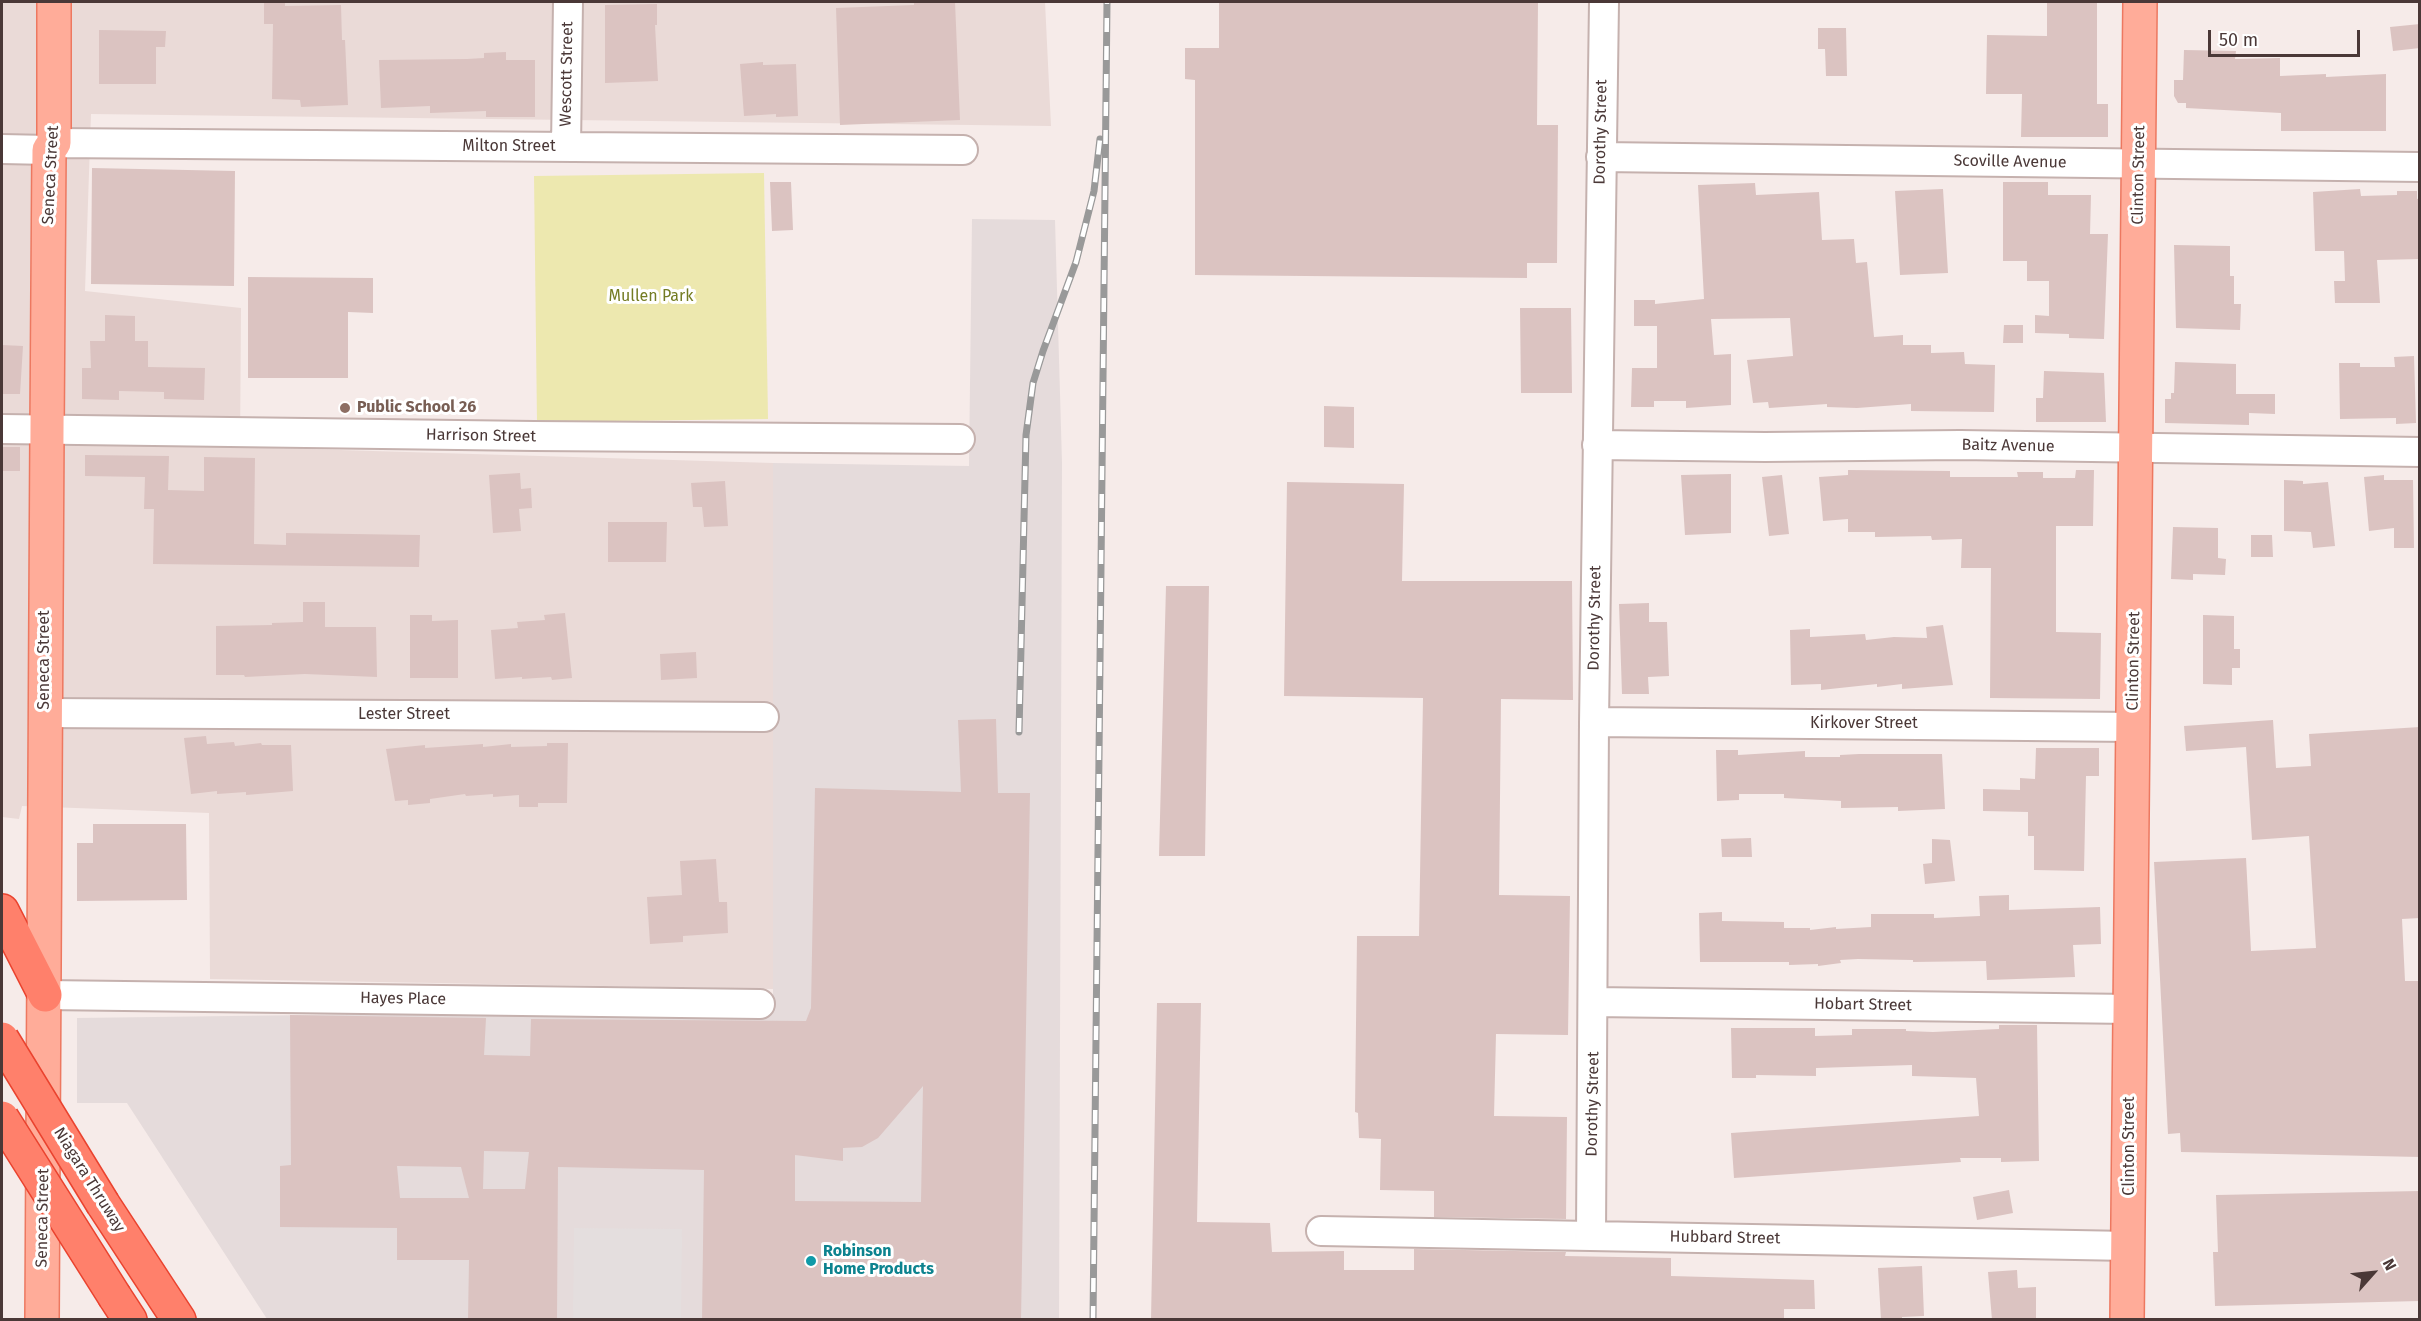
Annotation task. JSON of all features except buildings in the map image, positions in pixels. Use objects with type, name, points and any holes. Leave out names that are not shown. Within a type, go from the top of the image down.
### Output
[{"type":"highway","points":[[2,911],[45,995]]},
{"type":"highway","name":"Niagara Thruway","points":[[2,1039],[103,1204],[179,1320]]},
{"type":"highway","points":[[2,1118],[123,1308]]},
{"type":"main road","name":"Seneca Street","points":[[42,1320],[45,995],[44,713],[54,2]]},
{"type":"main road","name":"Clinton Street","points":[[2127,1320],[2132,1009],[2140,2]]},
{"type":"street","name":"Wescott Street","points":[[566,147],[568,2]]},
{"type":"street","name":"Dorothy Street","points":[[1591,1235],[1594,722],[1600,157],[1604,2]]},
{"type":"street","name":"Milton Street","points":[[2,149],[52,147],[566,147],[963,150]]},
{"type":"street","name":"Scoville Avenue","points":[[1600,157],[2420,167]]},
{"type":"street","name":"Harrison Street","points":[[2,429],[960,439]]},
{"type":"street","name":"Baitz Avenue","points":[[1597,445],[1776,447],[1960,445],[2420,452]]},
{"type":"street","name":"Lester Street","points":[[44,713],[764,717]]},
{"type":"street","name":"Kirkover Street","points":[[1594,722],[2134,727]]},
{"type":"street","name":"Hayes Place","points":[[45,995],[760,1004]]},
{"type":"street","name":"Hobart Street","points":[[1594,1002],[2132,1009]]},
{"type":"street","name":"Hubbard Street","points":[[1321,1231],[2129,1246]]},
{"type":"shaded area","points":[[2,2],[1045,2],[1051,126],[91,114],[85,291],[241,308],[240,447],[773,463],[773,989],[210,979],[209,813],[22,806],[19,819],[2,817]]},
{"type":"shaded area","points":[[972,219],[1055,220],[1062,463],[1059,1319],[267,1319],[127,1103],[77,1103],[77,1018],[773,1009],[773,463],[969,466]]},
{"type":"shaded area","points":[[574,1228],[682,1229],[681,1319],[573,1319]]},
{"type":"green space","name":"Mullen Park","points":[[764,173],[768,419],[537,422],[534,176]]},
{"type":"railway","points":[[1093,1320],[1107,2]]},
{"type":"railway","points":[[1019,732],[1026,435],[1033,383],[1076,262],[1094,191],[1100,139]]},
{"type":"place","name":"Public School 26","points":[[345,408]]},
{"type":"place","name":"Robinson Home Products","points":[[811,1261]]}]
